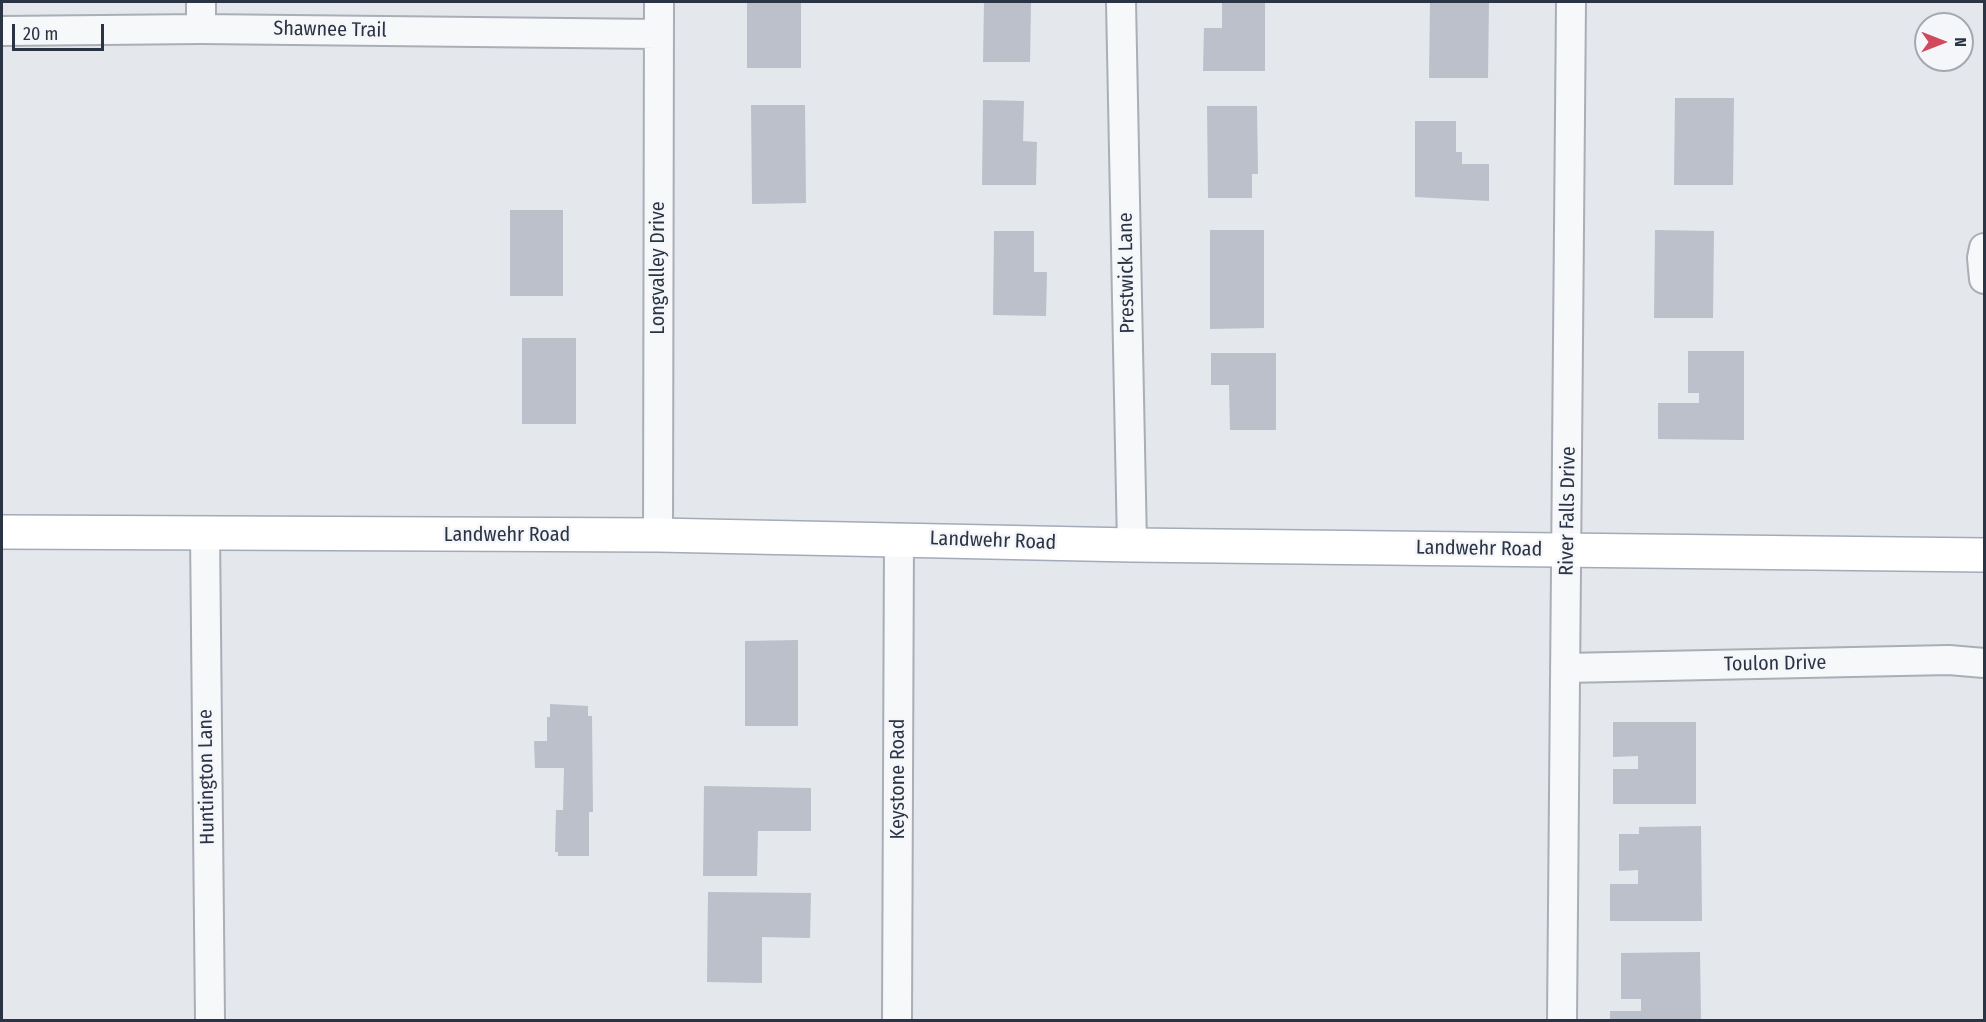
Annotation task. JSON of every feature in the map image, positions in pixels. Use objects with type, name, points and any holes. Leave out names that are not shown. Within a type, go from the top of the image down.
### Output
[{"type":"main road","name":"Landwehr Road","points":[[2,532],[658,535],[899,538],[1132,545],[1984,555]]},
{"type":"street","name":"Longvalley Drive","points":[[658,535],[659,2]]},
{"type":"street","name":"Prestwick Lane","points":[[1121,2],[1132,545]]},
{"type":"street","name":"River Falls Drive","points":[[1562,1020],[1568,550],[1571,2]]},
{"type":"street","name":"Shawnee Trail","points":[[2,31],[201,15],[658,34]]},
{"type":"street","points":[[1984,248],[1982,258],[1984,279]]},
{"type":"street","name":"Huntington Lane","points":[[205,534],[210,1020]]},
{"type":"street","name":"Keystone Road","points":[[897,1020],[899,538]]},
{"type":"street","name":"Toulon Drive","points":[[1565,668],[1948,660],[1984,663]]},
{"type":"building","points":[[747,2],[801,2],[801,68],[747,68]]},
{"type":"building","points":[[984,2],[1031,2],[1030,62],[983,62]]},
{"type":"building","points":[[1222,2],[1265,2],[1265,71],[1203,71],[1204,28],[1222,28]]},
{"type":"building","points":[[1430,2],[1489,2],[1488,78],[1429,78]]},
{"type":"building","points":[[1675,98],[1734,98],[1733,185],[1674,185]]},
{"type":"building","points":[[983,100],[1024,101],[1023,141],[1037,142],[1036,185],[982,185]]},
{"type":"building","points":[[751,105],[805,105],[806,203],[752,204]]},
{"type":"building","points":[[1207,106],[1257,106],[1258,174],[1252,174],[1252,198],[1208,198]]},
{"type":"building","points":[[1415,121],[1456,121],[1456,152],[1462,152],[1462,164],[1489,164],[1489,201],[1415,197]]},
{"type":"building","points":[[510,210],[563,210],[563,296],[510,296]]},
{"type":"building","points":[[1210,230],[1264,230],[1264,328],[1210,329]]},
{"type":"building","points":[[1655,230],[1714,231],[1713,318],[1654,318]]},
{"type":"building","points":[[994,231],[1034,231],[1034,272],[1047,272],[1046,316],[993,315]]},
{"type":"building","points":[[522,338],[576,338],[576,424],[522,424]]},
{"type":"building","points":[[1688,351],[1744,351],[1744,440],[1658,439],[1658,403],[1699,403],[1699,393],[1688,393]]},
{"type":"building","points":[[1211,353],[1276,353],[1276,430],[1230,430],[1229,385],[1211,385]]},
{"type":"building","points":[[798,640],[798,726],[745,726],[745,641]]},
{"type":"building","points":[[550,704],[588,706],[588,716],[592,716],[593,812],[589,812],[589,856],[558,856],[558,852],[555,852],[556,810],[563,810],[564,768],[535,768],[534,741],[547,741],[547,717],[550,717]]},
{"type":"building","points":[[1613,722],[1696,722],[1696,804],[1613,804],[1613,769],[1638,769],[1638,756],[1613,757]]},
{"type":"building","points":[[704,786],[811,788],[811,831],[758,831],[757,876],[703,876]]},
{"type":"building","points":[[1701,826],[1702,921],[1610,921],[1610,884],[1638,884],[1638,870],[1619,871],[1619,834],[1639,834],[1639,827]]},
{"type":"building","points":[[708,892],[811,893],[810,938],[762,937],[762,983],[707,982]]},
{"type":"building","points":[[1700,952],[1701,1020],[1610,1020],[1610,1011],[1641,1011],[1641,999],[1621,999],[1621,953]]}]
